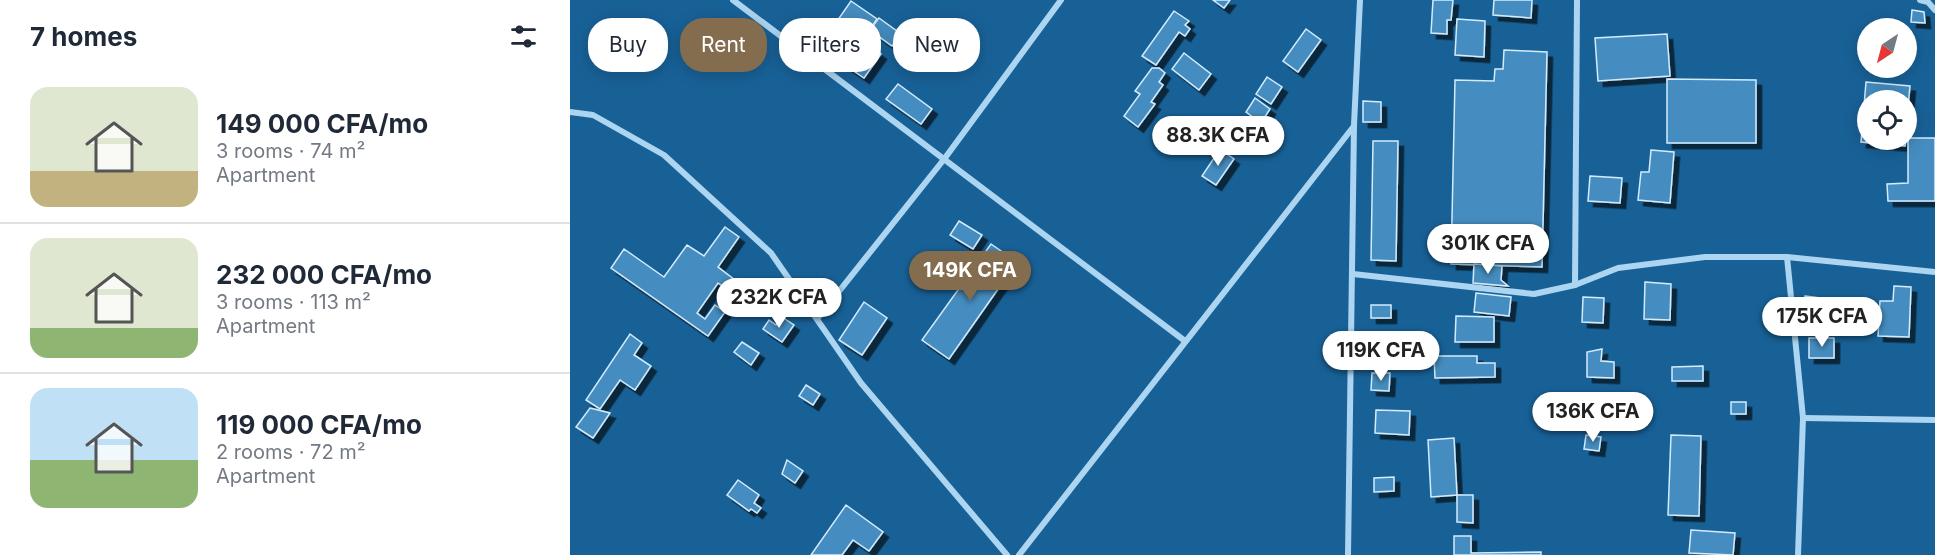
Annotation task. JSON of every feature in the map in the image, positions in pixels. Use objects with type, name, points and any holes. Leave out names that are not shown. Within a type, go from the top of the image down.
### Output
[{"type":"street","points":[[733,0],[1185,341]]},
{"type":"street","points":[[817,319],[945,158],[1061,0]]},
{"type":"street","points":[[1348,555],[1354,125],[1360,0]]},
{"type":"street","points":[[1575,285],[1577,0]]},
{"type":"street","points":[[1925,1],[1935,9]]},
{"type":"street","points":[[570,112],[593,115],[664,155],[771,253],[861,383],[1007,555]]},
{"type":"street","points":[[1019,555],[1354,125]]},
{"type":"street","points":[[1353,274],[1534,294],[1575,285],[1618,268],[1705,257],[1787,257],[1935,272]]},
{"type":"street","points":[[1787,257],[1803,418],[1798,555]]},
{"type":"street","points":[[1803,418],[1935,420]]},
{"type":"building","points":[[1213,0],[1230,0],[1224,8]]},
{"type":"building","points":[[1433,0],[1453,0],[1451,20],[1447,20],[1447,34],[1431,33]]},
{"type":"building","points":[[1494,0],[1532,0],[1531,18],[1493,15]]},
{"type":"building","points":[[851,1],[876,18],[839,18]]},
{"type":"building","points":[[1912,10],[1924,12],[1925,23],[1917,22],[1917,18],[1911,18]]},
{"type":"building","points":[[1174,11],[1189,21],[1185,25],[1190,29],[1185,36],[1179,32],[1156,65],[1142,56]]},
{"type":"building","points":[[881,19],[893,28],[892,46],[881,38]]},
{"type":"building","points":[[1457,19],[1485,21],[1484,57],[1455,55]]},
{"type":"building","points":[[1306,29],[1321,40],[1298,72],[1283,61]]},
{"type":"building","points":[[1667,34],[1670,76],[1598,81],[1595,38]]},
{"type":"building","points":[[1504,50],[1547,52],[1542,267],[1451,264],[1455,80],[1494,81],[1495,69],[1503,69]]},
{"type":"building","points":[[1184,53],[1211,74],[1199,90],[1172,69]]},
{"type":"building","points":[[1152,68],[1159,68],[1165,73],[1159,82],[1163,85],[1151,102],[1155,104],[1138,127],[1124,116],[1140,94],[1135,91]]},
{"type":"building","points":[[855,72],[868,72],[864,78]]},
{"type":"building","points":[[1267,77],[1282,87],[1271,104],[1256,94]]},
{"type":"building","points":[[1667,79],[1756,80],[1756,143],[1667,143]]},
{"type":"building","points":[[1866,82],[1910,86],[1910,90],[1865,90]]},
{"type":"building","points":[[898,84],[932,109],[921,124],[886,99]]},
{"type":"building","points":[[1255,98],[1270,109],[1261,123],[1246,112]]},
{"type":"building","points":[[1363,101],[1381,102],[1381,122],[1363,122]]},
{"type":"building","points":[[1917,138],[1935,138],[1935,201],[1888,201],[1887,184],[1908,183],[1908,150],[1917,150]]},
{"type":"building","points":[[1373,141],[1398,141],[1396,261],[1371,260]]},
{"type":"building","points":[[1220,149],[1234,159],[1216,185],[1202,176]]},
{"type":"building","points":[[1651,150],[1674,152],[1670,203],[1638,200],[1641,172],[1649,172]]},
{"type":"building","points":[[1590,176],[1622,178],[1620,203],[1588,201]]},
{"type":"building","points":[[959,221],[982,235],[973,249],[950,235]]},
{"type":"building","points":[[725,227],[739,237],[718,267],[735,280],[728,290],[718,283],[697,313],[705,319],[715,305],[725,312],[708,336],[611,268],[624,249],[664,277],[687,245],[704,256]]},
{"type":"building","points":[[991,244],[1017,262],[949,359],[922,340]]},
{"type":"building","points":[[1474,264],[1502,266],[1501,280],[1508,286],[1473,283]]},
{"type":"building","points":[[739,282],[760,299],[751,310],[735,297],[739,293],[734,289]]},
{"type":"building","points":[[1645,282],[1671,284],[1670,320],[1644,319]]},
{"type":"building","points":[[1894,286],[1911,287],[1909,337],[1878,336],[1880,301],[1893,301]]},
{"type":"building","points":[[1476,293],[1511,297],[1509,316],[1474,312]]},
{"type":"building","points":[[1805,296],[1820,298],[1819,311],[1803,310]]},
{"type":"building","points":[[1583,297],[1604,298],[1603,323],[1582,322]]},
{"type":"building","points":[[864,302],[887,318],[862,355],[839,340]]},
{"type":"building","points":[[1371,305],[1391,305],[1391,318],[1371,318]]},
{"type":"building","points":[[1456,316],[1494,317],[1494,342],[1455,342]]},
{"type":"building","points":[[782,317],[794,325],[782,342],[763,329],[769,320],[776,325]]},
{"type":"building","points":[[630,334],[642,343],[634,355],[651,366],[635,390],[620,380],[600,409],[586,400]]},
{"type":"building","points":[[1389,338],[1390,363],[1372,364],[1370,339]]},
{"type":"building","points":[[1809,338],[1834,338],[1834,358],[1809,358]]},
{"type":"building","points":[[742,342],[759,353],[751,365],[734,352]]},
{"type":"building","points":[[1602,349],[1601,361],[1614,362],[1614,378],[1587,377],[1587,352]]},
{"type":"building","points":[[1434,356],[1477,356],[1477,363],[1495,363],[1495,377],[1435,378]]},
{"type":"building","points":[[1703,366],[1703,381],[1672,381],[1672,367]]},
{"type":"building","points":[[1372,373],[1390,373],[1389,391],[1371,390]]},
{"type":"building","points":[[806,385],[820,394],[813,405],[799,396]]},
{"type":"building","points":[[1731,402],[1746,402],[1746,414],[1731,414]]},
{"type":"building","points":[[590,408],[610,413],[593,438],[576,427]]},
{"type":"building","points":[[1376,410],[1410,411],[1409,435],[1375,433]]},
{"type":"building","points":[[1586,435],[1601,437],[1599,451],[1584,449]]},
{"type":"building","points":[[1671,435],[1701,436],[1699,516],[1668,515]]},
{"type":"building","points":[[1454,438],[1457,495],[1431,497],[1428,440]]},
{"type":"building","points":[[787,460],[803,471],[795,483],[782,474]]},
{"type":"building","points":[[1394,477],[1394,491],[1374,492],[1374,478]]},
{"type":"building","points":[[738,480],[759,495],[754,503],[761,508],[757,513],[751,509],[749,511],[727,495]]},
{"type":"building","points":[[1457,495],[1473,495],[1473,523],[1457,522]]},
{"type":"building","points":[[846,505],[883,532],[869,551],[853,540],[842,555],[811,555]]},
{"type":"building","points":[[1691,530],[1735,533],[1733,555],[1689,553]]},
{"type":"building","points":[[1454,536],[1471,536],[1471,553],[1541,552],[1541,555],[1454,555]]}]
